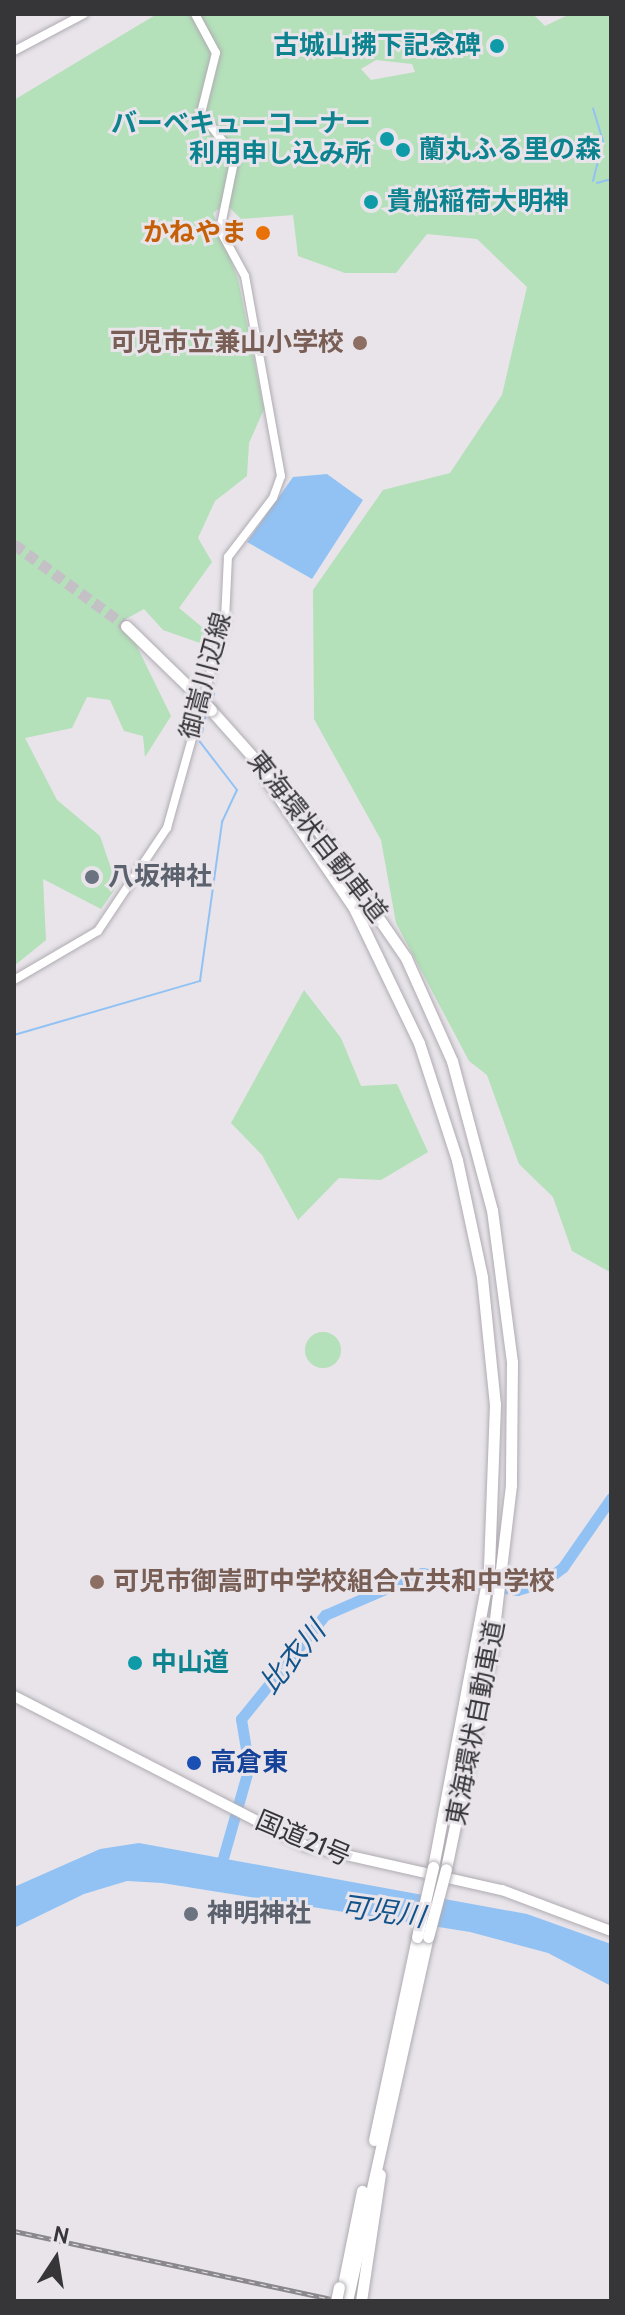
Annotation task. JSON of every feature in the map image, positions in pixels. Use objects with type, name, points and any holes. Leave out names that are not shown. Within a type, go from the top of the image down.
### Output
[{"type":"highway","name":"東海環状自動車道","points":[[126,626],[211,710],[349,870],[424,992],[480,1157],[512,1362],[500,1595],[446,1869],[423,1937],[362,2193],[344,2291]]},
{"type":"highway","name":"東海環状自動車道","points":[[231,732],[343,889],[419,1043],[470,1212],[493,1369],[486,1593],[433,1867],[393,2098],[344,2291]]},
{"type":"highway","name":"国道21号","points":[[14,1696],[234,1810],[345,1860],[502,1890],[611,1931]]},
{"type":"highway","points":[[362,2296],[393,2098]]},
{"type":"highway","points":[[338,2301],[344,2291]]},
{"type":"main road","points":[[14,51],[84,14]]},
{"type":"main road","name":"御嵩川辺線","points":[[14,980],[98,931],[167,828],[225,620],[228,557],[273,498],[281,476],[245,276],[220,230],[235,157],[201,113],[216,53],[195,14]]},
{"type":"green space","points":[[157,14],[533,14],[545,26],[570,14],[611,14],[610,1272],[572,1251],[553,1197],[519,1164],[487,1075],[469,1061],[396,923],[381,840],[314,719],[313,590],[383,490],[450,473],[502,395],[527,287],[477,239],[427,234],[396,273],[345,273],[298,256],[293,215],[241,219],[226,204],[213,213],[238,279],[264,409],[249,443],[247,476],[215,501],[198,538],[212,562],[179,608],[208,632],[200,643],[163,630],[144,609],[124,620],[171,716],[145,757],[143,736],[124,731],[110,700],[87,697],[72,728],[25,738],[57,800],[100,836],[117,886],[101,909],[43,879],[46,940],[14,966],[14,100]],"holes":[[[376,60],[412,64],[415,72],[371,80],[361,69]]]},
{"type":"green space","points":[[304,990],[341,1038],[361,1086],[397,1084],[428,1152],[381,1180],[339,1178],[298,1220],[262,1155],[231,1123]]},
{"type":"green space","points":[[323,1332],[336,1337],[341,1350],[336,1363],[323,1368],[310,1363],[305,1350],[310,1337]]},
{"type":"water","points":[[327,474],[363,500],[312,579],[247,542],[293,477]]},
{"type":"water","name":"可児川","points":[[139,1843],[527,1914],[611,1944],[611,1986],[548,1953],[470,1932],[162,1883],[127,1881],[84,1894],[14,1928],[14,1887],[100,1849]]},
{"type":"waterway","points":[[593,109],[603,141],[593,181]]},
{"type":"waterway","points":[[597,183],[611,179]]},
{"type":"waterway","points":[[210,704],[214,694]]},
{"type":"waterway","points":[[14,1035],[200,981],[222,822],[237,790],[200,742],[206,714]]},
{"type":"waterway","name":"比衣川","points":[[221,1865],[249,1767],[241,1719],[325,1615],[422,1573],[517,1590],[542,1583],[563,1567],[611,1498]]},
{"type":"tunnel","points":[[14,544],[126,626]]},
{"type":"railway","points":[[14,2231],[340,2301]]},
{"type":"place","name":"古城山拂下記念碑","points":[[497,46]]},
{"type":"place","name":"バーベキューコーナー 利用申し込み所","points":[[387,139]]},
{"type":"place","name":"蘭丸ふる里の森","points":[[403,150]]},
{"type":"place","name":"貴船稲荷大明神","points":[[371,202]]},
{"type":"place","name":"かねやま","points":[[263,233]]},
{"type":"place","name":"可児市立兼山小学校","points":[[360,343]]},
{"type":"place","name":"八坂神社","points":[[92,877]]},
{"type":"place","name":"可児市御嵩町中学校組合立共和中学校","points":[[97,1582]]},
{"type":"place","name":"中山道","points":[[135,1663]]},
{"type":"place","name":"高倉東","points":[[194,1763]]},
{"type":"place","name":"神明神社","points":[[191,1914]]}]
